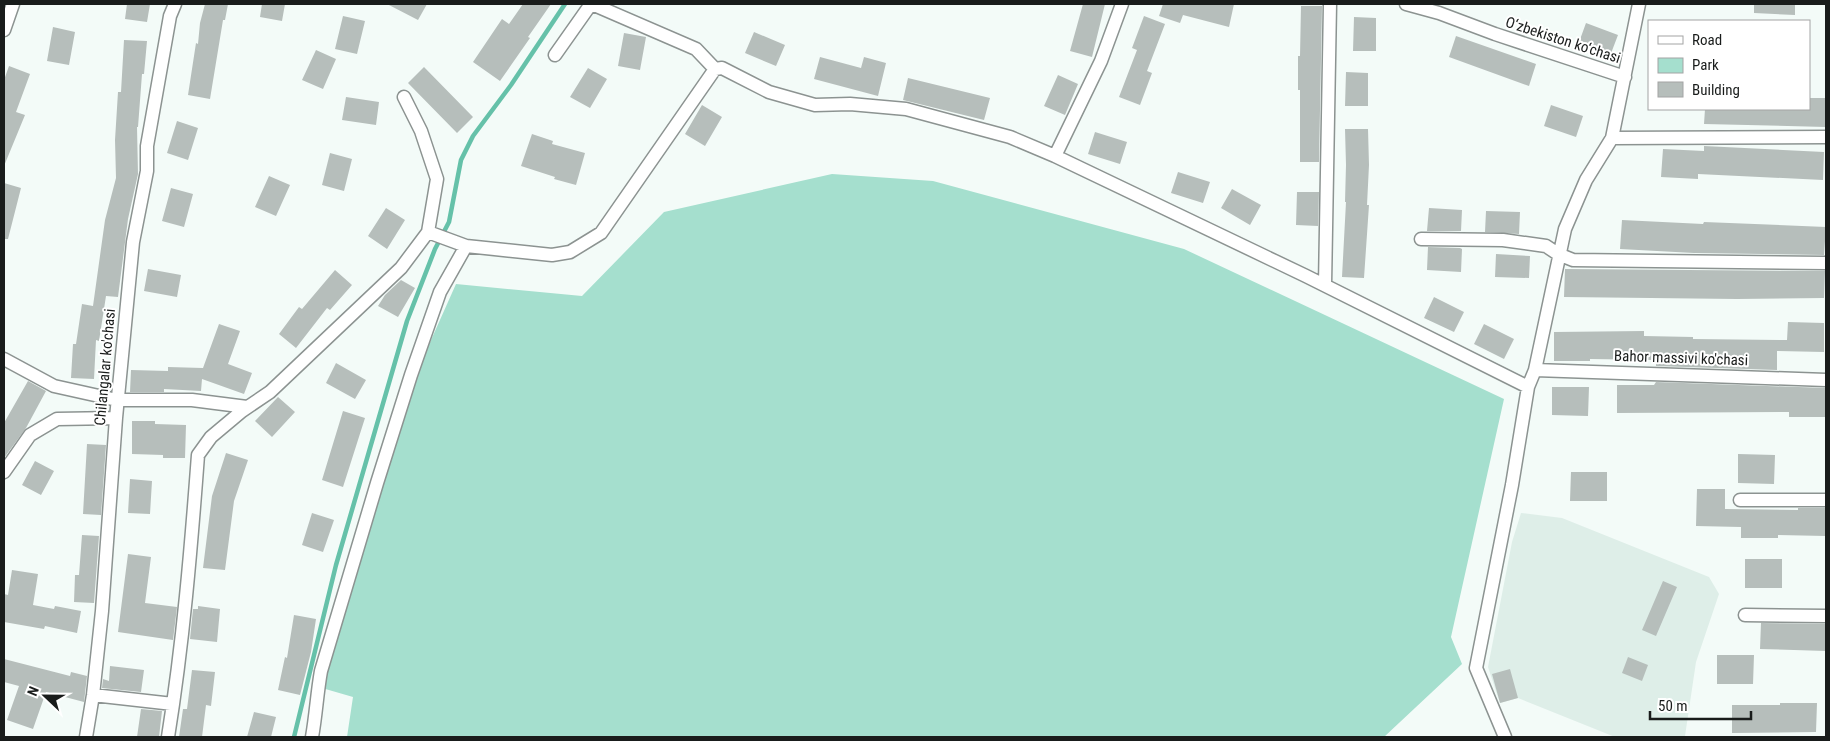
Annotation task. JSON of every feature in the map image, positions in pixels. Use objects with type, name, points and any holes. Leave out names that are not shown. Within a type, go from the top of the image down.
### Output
[{"type":"street","points":[[4,30],[13,4]]},
{"type":"street","name":"Chilangalar ko'chasi","points":[[86,737],[93,695],[102,610],[116,418],[133,242],[147,171],[147,146],[170,16],[175,4]]},
{"type":"street","points":[[555,56],[592,4],[696,49],[715,69]]},
{"type":"street","points":[[1055,156],[1101,61],[1122,4]]},
{"type":"street","points":[[1325,285],[1330,4]]},
{"type":"street","name":"O‘zbekiston ko‘chasi","points":[[1406,4],[1440,13],[1495,34],[1625,77]]},
{"type":"street","points":[[1505,737],[1476,668],[1512,485],[1528,387],[1535,370],[1558,254],[1565,229],[1586,180],[1612,138],[1639,4]]},
{"type":"street","points":[[428,232],[466,246],[552,255],[570,252],[601,232],[715,69],[722,68],[769,92],[815,105],[850,104],[906,109],[1010,137],[1055,156],[1325,285],[1528,387]]},
{"type":"street","points":[[168,737],[186,596],[198,454],[211,437],[270,392],[401,268],[428,232],[437,180],[421,132],[404,97]]},
{"type":"street","points":[[1612,138],[1826,137]]},
{"type":"street","points":[[1421,239],[1503,240],[1546,246],[1558,254],[1573,260],[1826,262]]},
{"type":"street","points":[[312,737],[321,671],[377,483],[411,375],[440,292],[466,246]]},
{"type":"street","points":[[4,359],[54,386],[118,400],[192,400],[248,407]]},
{"type":"street","name":"Bahor massivi ko'chasi","points":[[1535,370],[1826,380]]},
{"type":"street","points":[[4,472],[30,435],[57,419],[116,418]]},
{"type":"street","points":[[1740,500],[1826,500]]},
{"type":"street","points":[[1745,615],[1826,616]]},
{"type":"street","points":[[93,695],[173,704]]},
{"type":"shaded area","points":[[1521,513],[1562,518],[1709,577],[1719,594],[1696,662],[1685,736],[1615,737],[1518,698],[1500,703],[1488,667],[1512,542]]},
{"type":"green space","points":[[832,174],[933,181],[1184,249],[1504,399],[1451,637],[1462,664],[1384,737],[347,737],[353,697],[322,688],[415,376],[456,284],[582,296],[664,212]]},
{"type":"building","points":[[127,4],[150,4],[147,22],[125,19]]},
{"type":"building","points":[[205,4],[228,4],[225,20],[223,20],[210,99],[188,95],[196,43],[198,44],[200,23]]},
{"type":"building","points":[[262,4],[285,4],[282,21],[260,17]]},
{"type":"building","points":[[387,4],[427,4],[418,20]]},
{"type":"building","points":[[523,4],[551,4],[500,81],[473,62],[502,19],[509,24]]},
{"type":"building","points":[[1083,4],[1105,4],[1092,57],[1070,51]]},
{"type":"building","points":[[1163,4],[1234,4],[1229,27],[1183,15],[1180,23],[1159,16]]},
{"type":"building","points":[[1754,4],[1795,4],[1795,15],[1754,13]]},
{"type":"building","points":[[1301,6],[1322,6],[1319,162],[1300,162],[1298,56],[1300,56]]},
{"type":"building","points":[[343,16],[365,21],[357,54],[335,49]]},
{"type":"building","points":[[1144,16],[1165,24],[1147,71],[1152,73],[1140,105],[1119,97],[1137,50],[1132,48]]},
{"type":"building","points":[[1354,17],[1376,18],[1376,51],[1353,51]]},
{"type":"building","points":[[1586,23],[1618,35],[1610,56],[1578,45]]},
{"type":"building","points":[[53,27],[75,32],[69,65],[47,61]]},
{"type":"building","points":[[754,32],[785,45],[776,66],[745,53]]},
{"type":"building","points":[[624,33],[646,37],[640,70],[618,66]]},
{"type":"building","points":[[1456,36],[1536,64],[1529,86],[1449,57]]},
{"type":"building","points":[[124,40],[147,41],[137,127],[138,174],[128,219],[118,297],[106,296],[99,341],[96,340],[94,379],[71,378],[73,344],[76,344],[82,304],[93,306],[105,220],[116,178],[115,140],[118,92],[121,92]]},
{"type":"building","points":[[316,50],[336,59],[323,89],[302,80]]},
{"type":"building","points":[[820,57],[861,68],[864,57],[886,63],[878,96],[814,79]]},
{"type":"building","points":[[9,66],[30,74],[16,112],[25,115],[4,166],[4,80]]},
{"type":"building","points":[[424,67],[473,117],[457,133],[408,83]]},
{"type":"building","points":[[588,68],[607,79],[590,108],[570,97]]},
{"type":"building","points":[[1346,72],[1368,73],[1368,106],[1345,106]]},
{"type":"building","points":[[1058,75],[1078,84],[1065,115],[1044,106]]},
{"type":"building","points":[[908,78],[990,98],[984,120],[903,100]]},
{"type":"building","points":[[346,97],[379,102],[376,125],[342,120]]},
{"type":"building","points":[[1810,98],[1826,98],[1826,127],[1704,124],[1705,110],[1810,110]]},
{"type":"building","points":[[702,105],[722,117],[705,146],[685,134]]},
{"type":"building","points":[[1551,105],[1583,116],[1576,137],[1544,126]]},
{"type":"building","points":[[177,121],[198,128],[188,160],[167,153]]},
{"type":"building","points":[[1345,129],[1368,129],[1367,205],[1369,205],[1364,278],[1342,277],[1346,202]]},
{"type":"building","points":[[1095,132],[1127,142],[1120,164],[1088,154]]},
{"type":"building","points":[[532,134],[553,141],[552,144],[585,153],[576,185],[554,179],[555,177],[521,166]]},
{"type":"building","points":[[1704,146],[1824,152],[1823,180],[1698,174],[1698,179],[1661,177],[1663,149],[1704,151]]},
{"type":"building","points":[[330,153],[352,159],[344,191],[322,185]]},
{"type":"building","points":[[1178,172],[1210,182],[1203,203],[1171,193]]},
{"type":"building","points":[[269,176],[290,185],[276,216],[255,207]]},
{"type":"building","points":[[4,183],[21,188],[8,239],[4,239]]},
{"type":"building","points":[[171,188],[193,194],[184,227],[162,221]]},
{"type":"building","points":[[1232,189],[1261,205],[1250,225],[1221,208]]},
{"type":"building","points":[[1297,192],[1319,192],[1318,226],[1296,225]]},
{"type":"building","points":[[386,208],[405,220],[387,249],[368,236]]},
{"type":"building","points":[[1429,208],[1462,210],[1461,231],[1427,231]]},
{"type":"building","points":[[1486,211],[1520,212],[1519,234],[1485,232]]},
{"type":"building","points":[[1622,220],[1826,227],[1824,255],[1694,253],[1620,249]]},
{"type":"building","points":[[1428,247],[1462,249],[1461,272],[1427,270]]},
{"type":"building","points":[[1496,254],[1530,256],[1529,278],[1495,277]]},
{"type":"building","points":[[148,269],[181,275],[177,297],[144,291]]},
{"type":"building","points":[[1565,269],[1825,271],[1824,298],[1564,297]]},
{"type":"building","points":[[335,270],[352,285],[330,310],[327,308],[296,348],[279,334],[299,307],[302,309]]},
{"type":"building","points":[[401,280],[415,288],[398,317],[378,306],[385,295]]},
{"type":"building","points":[[1434,297],[1464,312],[1454,332],[1424,318]]},
{"type":"building","points":[[1788,322],[1824,323],[1824,352],[1777,351],[1777,370],[1656,366],[1656,360],[1590,359],[1590,361],[1554,361],[1554,332],[1644,331],[1644,336],[1693,337],[1693,339],[1787,340]]},
{"type":"building","points":[[219,324],[240,331],[228,364],[252,373],[244,394],[202,379],[201,391],[164,389],[164,392],[130,392],[131,370],[168,371],[168,367],[203,368]]},
{"type":"building","points":[[1484,324],[1514,339],[1504,359],[1474,344]]},
{"type":"building","points":[[336,363],[366,380],[355,399],[326,383]]},
{"type":"building","points":[[28,381],[46,391],[26,428],[4,458],[4,423]]},
{"type":"building","points":[[1656,382],[1826,388],[1826,417],[1789,417],[1789,412],[1617,413],[1617,385],[1654,385]]},
{"type":"building","points":[[1552,387],[1589,387],[1588,416],[1552,415]]},
{"type":"building","points":[[278,397],[295,412],[272,437],[255,421]]},
{"type":"building","points":[[343,411],[365,418],[343,487],[322,480]]},
{"type":"building","points":[[132,421],[155,421],[155,424],[186,425],[185,458],[163,458],[163,455],[132,454]]},
{"type":"building","points":[[87,444],[106,445],[101,515],[83,514]]},
{"type":"building","points":[[226,453],[248,460],[234,501],[225,570],[203,568],[212,496]]},
{"type":"building","points":[[1738,454],[1775,455],[1774,484],[1738,483]]},
{"type":"building","points":[[35,461],[54,471],[41,495],[22,485]]},
{"type":"building","points":[[1571,472],[1607,472],[1607,501],[1570,501]]},
{"type":"building","points":[[130,479],[152,481],[150,514],[128,513]]},
{"type":"building","points":[[1697,489],[1725,489],[1725,509],[1798,510],[1798,508],[1826,508],[1826,536],[1778,535],[1778,538],[1741,538],[1741,527],[1696,526]]},
{"type":"building","points":[[312,513],[334,520],[323,552],[302,545]]},
{"type":"building","points":[[82,535],[99,536],[94,603],[74,602],[75,575],[79,575]]},
{"type":"building","points":[[128,554],[151,557],[145,603],[177,607],[173,640],[118,632]]},
{"type":"building","points":[[1745,559],[1782,559],[1782,588],[1745,588]]},
{"type":"building","points":[[12,570],[38,574],[33,605],[54,609],[55,606],[81,611],[77,633],[45,626],[44,629],[4,622],[4,594],[8,595]]},
{"type":"building","points":[[1663,581],[1677,587],[1656,636],[1642,630]]},
{"type":"building","points":[[198,606],[220,609],[217,642],[190,639],[193,609],[198,609]]},
{"type":"building","points":[[294,615],[316,619],[311,652],[300,695],[278,690],[285,657],[287,658]]},
{"type":"building","points":[[1761,623],[1826,624],[1826,651],[1760,649]]},
{"type":"building","points":[[1717,655],[1754,655],[1753,684],[1717,684]]},
{"type":"building","points":[[1628,657],[1648,665],[1642,681],[1622,673]]},
{"type":"building","points":[[4,659],[70,676],[71,672],[87,676],[84,702],[46,692],[33,729],[7,720],[19,686],[4,682]]},
{"type":"building","points":[[110,666],[144,670],[141,692],[102,688],[103,679],[109,681]]},
{"type":"building","points":[[1510,669],[1518,698],[1500,703],[1492,674]]},
{"type":"building","points":[[192,670],[215,672],[211,706],[206,705],[202,737],[179,737],[183,709],[187,709]]},
{"type":"building","points":[[1780,703],[1817,703],[1816,732],[1732,733],[1732,705],[1780,705]]},
{"type":"building","points":[[141,709],[162,711],[159,737],[137,737]]},
{"type":"building","points":[[254,712],[276,717],[271,737],[247,737]]},
{"type":"waterway","points":[[294,737],[336,565],[407,321],[435,249],[449,222],[461,160],[473,136],[511,85],[565,4]]}]
